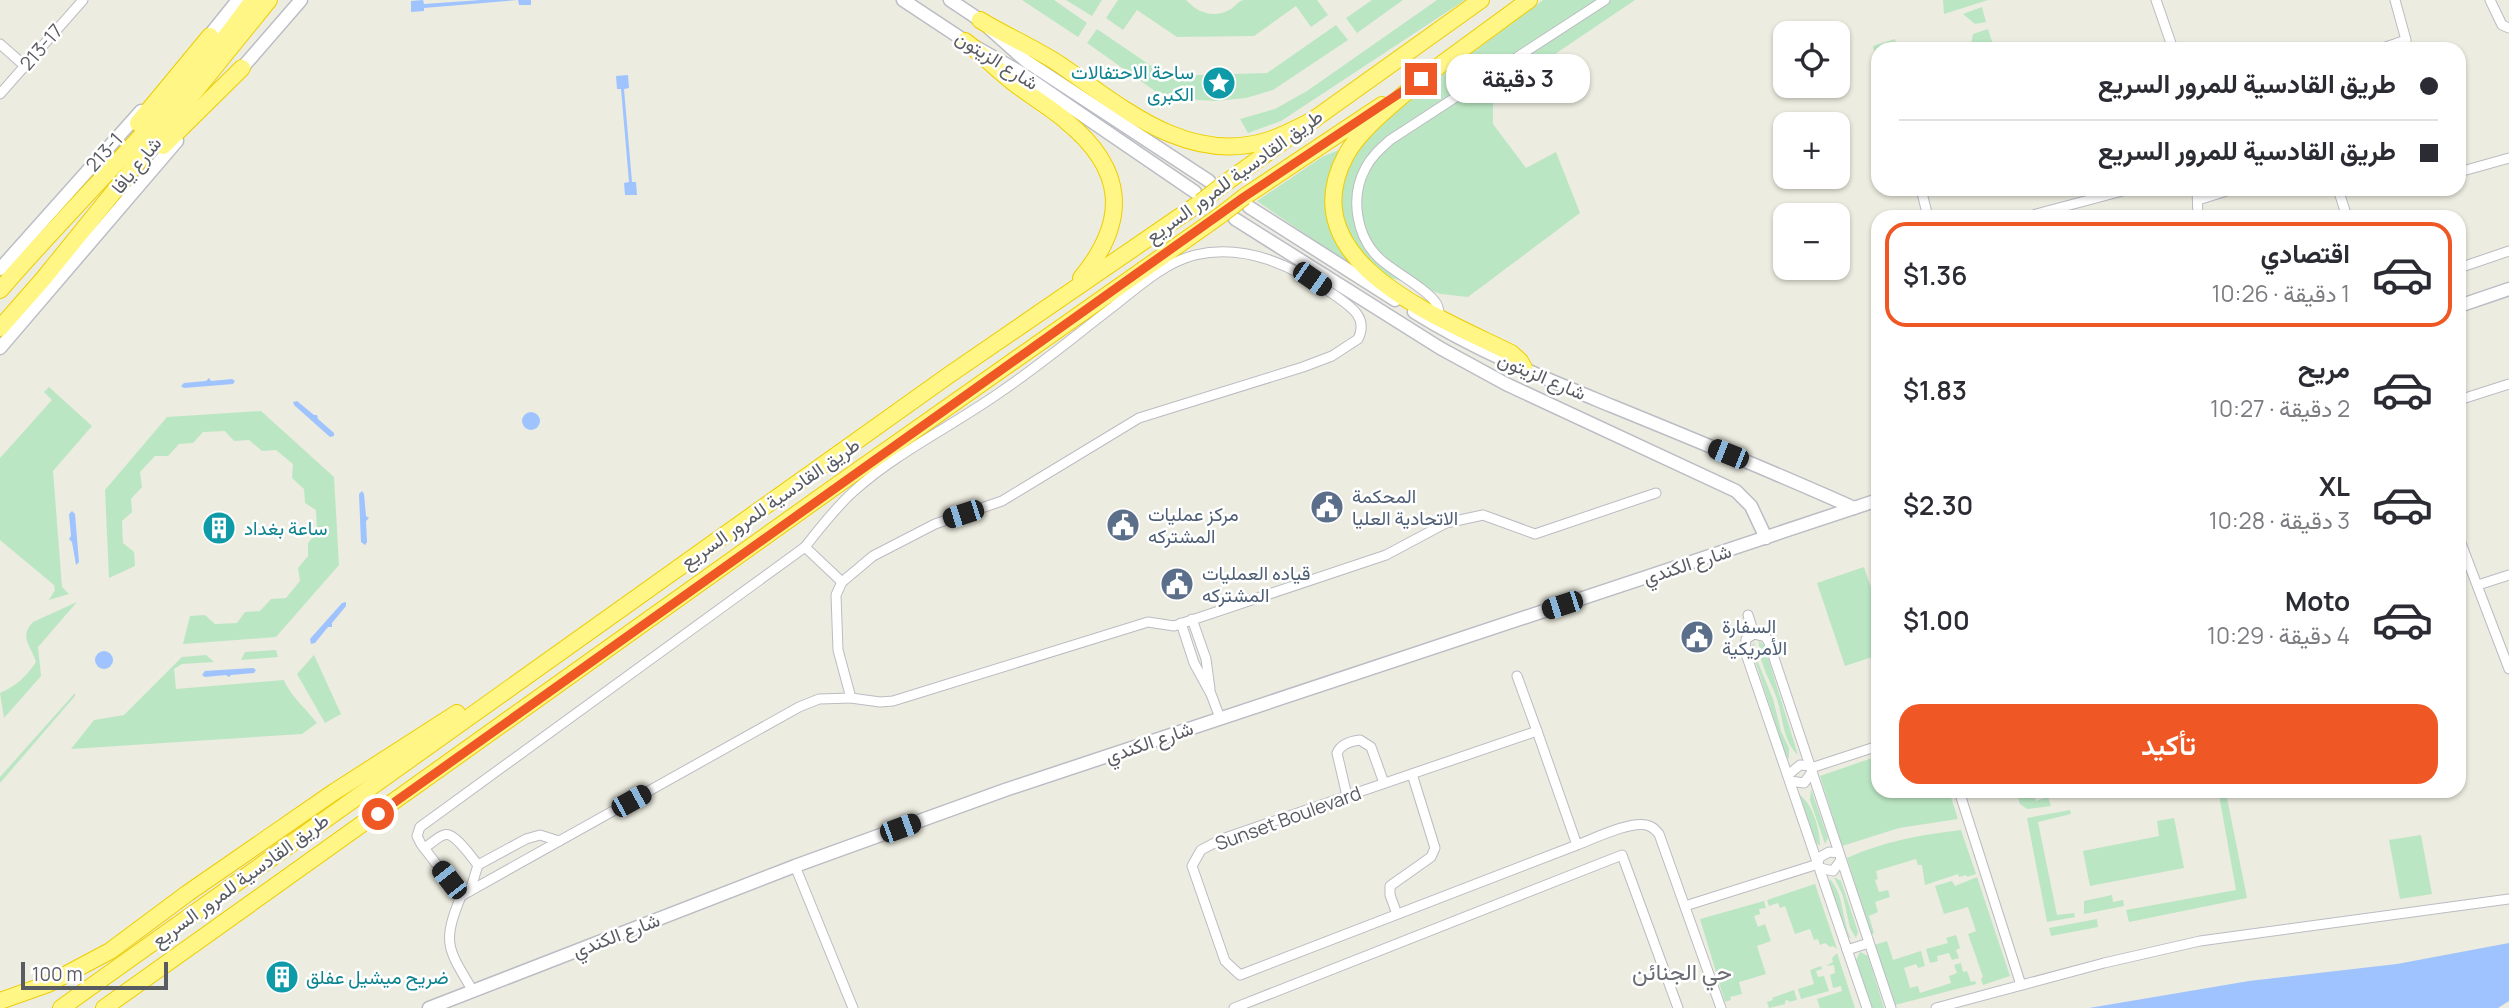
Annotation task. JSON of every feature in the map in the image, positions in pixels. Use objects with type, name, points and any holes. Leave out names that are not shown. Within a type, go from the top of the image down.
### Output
[{"type":"highway","name":"شارع يافا","points":[[0,290],[198,71],[253,0]]},
{"type":"highway","name":"شارع يافا","points":[[0,328],[44,278],[269,0]]},
{"type":"highway","name":"طريق القادسية للمرور السريع","points":[[61,1008],[1068,293],[1217,183],[1315,119],[1481,0]]},
{"type":"highway","name":"طريق القادسية للمرور السريع","points":[[104,1008],[840,483],[1228,217],[1529,0]]},
{"type":"highway","points":[[979,20],[1035,48],[1158,129],[1191,142],[1220,147],[1242,146],[1276,138],[1315,119]]},
{"type":"highway","points":[[22,265],[210,36]]},
{"type":"highway","points":[[965,41],[1014,83],[1076,129],[1105,164],[1112,184],[1114,202],[1108,239],[1100,254],[1068,293]]},
{"type":"highway","points":[[44,278],[114,198],[242,68]]},
{"type":"highway","points":[[1421,79],[1357,140],[1347,154],[1335,187],[1335,205],[1343,239],[1361,265],[1396,292],[1448,326],[1511,353],[1525,370]]},
{"type":"highway","points":[[0,1001],[48,984],[110,951],[188,893],[334,792],[429,730],[555,655]]},
{"type":"main road","name":"213-1","points":[[0,269],[210,36],[238,0]]},
{"type":"main road","points":[[0,348],[131,193],[301,0]]},
{"type":"main road","name":"شارع الزيتون","points":[[903,0],[965,41],[1018,71],[1198,197]]},
{"type":"main road","name":"شارع الزيتون","points":[[950,0],[979,20],[1026,61],[1217,183]]},
{"type":"main road","points":[[983,52],[995,55],[1003,52],[1003,44],[993,32]]},
{"type":"main road","points":[[1247,202],[1448,326],[1440,348]]},
{"type":"main road","name":"شارع الزيتون","points":[[1228,217],[1440,348],[1506,384],[1736,491],[1752,506],[1766,538]]},
{"type":"main road","points":[[2466,304],[2509,289]]},
{"type":"main road","name":"شارع الزيتون","points":[[1525,370],[1854,508]]},
{"type":"main road","name":"شارع الكندي","points":[[429,1008],[795,866],[1005,790],[1871,502]]},
{"type":"street","name":"213-17","points":[[0,94],[83,0]]},
{"type":"street","points":[[1448,326],[1434,300],[1378,258],[1367,243],[1359,225],[1356,206],[1358,187],[1365,169],[1376,153],[1390,140],[1605,0]]},
{"type":"street","points":[[2156,0],[2171,42]]},
{"type":"street","points":[[2395,0],[2406,40],[2400,42]]},
{"type":"street","points":[[2490,0],[2502,25],[2509,28]]},
{"type":"street","points":[[0,44],[25,66]]},
{"type":"street","points":[[2466,170],[2509,158]]},
{"type":"street","points":[[2051,210],[2104,196]]},
{"type":"street","points":[[2198,196],[2198,210]]},
{"type":"street","points":[[2198,200],[2211,196]]},
{"type":"street","points":[[2466,266],[2509,251]]},
{"type":"street","points":[[466,894],[424,848],[417,836],[420,827],[805,547],[842,504],[872,477],[999,393],[1155,274],[1194,256],[1222,252],[1246,253],[1266,258],[1312,279],[1358,314],[1362,326],[1358,339],[1332,356],[1139,418],[1002,501],[935,524],[873,556],[842,582],[836,595],[836,638],[851,698]]},
{"type":"street","points":[[2466,398],[2509,384]]},
{"type":"street","points":[[466,894],[799,707],[819,699],[893,701],[1148,622],[1174,626],[1387,555],[1446,523],[1483,515],[1535,534],[1656,493]]},
{"type":"street","points":[[805,547],[842,582]]},
{"type":"street","points":[[2466,561],[2478,585],[2509,669]]},
{"type":"street","points":[[2478,585],[2509,576]]},
{"type":"street","points":[[1748,615],[1754,634]]},
{"type":"street","points":[[1192,619],[1206,660],[1211,694]]},
{"type":"street","points":[[1181,623],[1194,663],[1211,694],[1220,718]]},
{"type":"street","points":[[1867,1008],[1745,652],[1746,639],[1754,634],[1766,637],[1769,643],[1891,1008]]},
{"type":"street","points":[[1517,676],[1577,845]]},
{"type":"street","name":"Sunset Boulevard","points":[[1536,731],[1222,839],[1201,850],[1192,866],[1225,961],[1240,975],[1577,845],[1644,824],[1653,827],[1659,834],[1721,1008]]},
{"type":"street","points":[[1347,796],[1337,753],[1341,747],[1351,742],[1360,740],[1371,747],[1384,783]]},
{"type":"street","points":[[1789,778],[1800,765],[1811,769],[1871,748]]},
{"type":"street","points":[[1789,778],[1804,783],[1811,769]]},
{"type":"street","points":[[1397,914],[1390,895],[1390,886],[1426,861],[1435,848],[1412,774]]},
{"type":"street","points":[[1961,798],[2021,985]]},
{"type":"street","points":[[424,848],[444,834],[449,834],[478,865]]},
{"type":"street","points":[[473,991],[449,941],[449,926],[478,865],[526,839],[540,835],[559,841]]},
{"type":"street","points":[[1818,865],[1824,854],[1834,852],[1840,857]]},
{"type":"street","points":[[1234,1008],[1622,855],[1678,1008]]},
{"type":"street","points":[[1685,906],[1818,865],[1833,871],[1840,857]]},
{"type":"street","points":[[795,866],[853,1008]]},
{"type":"street","points":[[1936,1008],[2104,963],[2234,935],[2509,899]]},
{"type":"street","points":[[1847,950],[1869,943]]},
{"type":"green space","points":[[1022,0],[1054,0],[1087,23],[1078,37]]},
{"type":"green space","points":[[1066,0],[1102,0],[1092,16]]},
{"type":"green space","points":[[1118,0],[1186,0],[1201,11],[1218,14],[1244,0],[1317,0],[1328,15],[1311,27],[1296,6],[1254,36],[1177,37],[1137,10],[1123,30],[1106,18]]},
{"type":"green space","points":[[1372,0],[1403,0],[1357,33],[1346,18]]},
{"type":"green space","points":[[1437,0],[1465,0],[1281,121],[1248,133],[1240,119],[1275,109],[1307,91]]},
{"type":"green space","points":[[1543,0],[1635,0],[1493,98],[1493,124],[1526,168],[1556,152],[1580,213],[1468,297],[1441,294],[1349,264],[1257,201],[1322,157],[1358,142],[1373,127]]},
{"type":"green space","points":[[1943,0],[1988,0],[1944,14]]},
{"type":"green space","points":[[1982,7],[1986,22],[1975,24],[1963,14]]},
{"type":"green space","points":[[1336,25],[1348,40],[1273,90],[1246,98],[1215,101],[1184,99],[1155,91],[1087,43],[1097,29],[1166,76],[1267,73]]},
{"type":"green space","points":[[1988,29],[1992,42],[1971,42],[1973,34]]},
{"type":"green space","points":[[49,387],[92,426],[53,471],[62,587],[69,594],[49,600],[55,590],[54,585],[0,540],[0,458],[52,400],[44,392]]},
{"type":"green space","points":[[261,411],[334,477],[339,565],[276,637],[183,644],[190,616],[205,615],[215,624],[237,623],[245,612],[260,611],[271,599],[286,598],[300,581],[298,568],[308,556],[308,543],[317,532],[316,510],[305,503],[304,489],[292,478],[293,464],[276,450],[262,451],[249,440],[234,441],[225,431],[203,432],[193,443],[179,444],[168,456],[155,456],[140,472],[142,487],[131,499],[132,512],[122,521],[123,543],[134,552],[135,566],[109,578],[105,490],[167,417]]},
{"type":"green space","points":[[1864,567],[1871,588],[1871,657],[1845,666],[1817,583]]},
{"type":"green space","points":[[77,602],[38,647],[41,676],[4,718],[0,693],[20,680],[36,662],[26,637],[29,627],[33,622]]},
{"type":"green space","points":[[1759,641],[1764,645],[1798,755],[1786,736],[1777,699],[1762,664]]},
{"type":"green space","points":[[1754,642],[1757,660],[1789,748],[1789,759],[1751,648]]},
{"type":"green space","points":[[276,650],[278,657],[241,660],[245,652]]},
{"type":"green space","points":[[206,655],[214,662],[182,664],[174,669],[176,689],[284,680],[317,723],[302,734],[71,749],[94,720],[124,715],[182,657]]},
{"type":"green space","points":[[314,655],[341,714],[325,723],[297,674]]},
{"type":"green space","points":[[75,693],[75,696],[0,783],[0,777]]},
{"type":"green space","points":[[1871,758],[1871,798],[1951,798],[1958,819],[1899,828],[1842,846],[1820,776]]},
{"type":"green space","points":[[1811,789],[1828,838],[1825,844],[1810,800]]},
{"type":"green space","points":[[1800,795],[1815,818],[1820,846],[1815,842]]},
{"type":"green space","points":[[2018,798],[2035,798],[2036,801],[2048,798],[2051,806],[2027,809],[2020,804]]},
{"type":"green space","points":[[2220,798],[2227,798],[2247,898],[2129,922],[2126,910],[2236,890]]},
{"type":"green space","points":[[2070,810],[2071,814],[2038,822],[2057,915],[2074,913],[2075,917],[2047,922],[2027,818]]},
{"type":"green space","points":[[2174,818],[2184,868],[2090,886],[2083,851],[2159,836],[2157,821]]},
{"type":"green space","points":[[1961,830],[1976,874],[1959,877],[1958,874],[1925,885],[1922,865],[1918,865],[1916,859],[1876,871],[1878,879],[1875,880],[1879,892],[1888,890],[1890,897],[1875,902],[1878,912],[1869,916],[1874,933],[1871,935],[1847,858],[1903,840]]},
{"type":"green space","points":[[2421,835],[2432,894],[2400,899],[2389,840]]},
{"type":"green space","points":[[1834,877],[1841,881],[1858,932],[1856,938],[1850,928],[1843,896]]},
{"type":"green space","points":[[1977,877],[2010,976],[1983,985],[1983,977],[1968,934],[1976,931],[1968,907],[1944,914],[1935,886],[1952,881],[1955,886]]},
{"type":"green space","points":[[1830,879],[1841,901],[1851,939],[1846,935],[1829,884]]},
{"type":"green space","points":[[1815,884],[1837,949],[1825,943],[1820,945],[1818,939],[1814,940],[1810,929],[1795,934],[1785,906],[1780,908],[1778,903],[1769,906],[1767,900]]},
{"type":"green space","points":[[2112,895],[2113,902],[2123,900],[2124,906],[2084,914],[2084,901]]},
{"type":"green space","points":[[1764,901],[1766,908],[1759,909],[1760,914],[1754,916],[1758,927],[1765,924],[1771,941],[1757,946],[1766,974],[1739,982],[1742,994],[1730,997],[1731,1000],[1725,1002],[1700,919]]},
{"type":"green space","points":[[2097,919],[2098,927],[2051,936],[2049,928]]},
{"type":"green space","points":[[1956,935],[1960,948],[1956,950],[1959,958],[1952,960],[1949,953],[1937,956],[1938,961],[1930,963],[1926,949],[1948,943],[1946,938]]},
{"type":"green space","points":[[1887,941],[1893,960],[1921,951],[1925,966],[1918,968],[1916,964],[1904,968],[1910,988],[1918,986],[1920,993],[1951,983],[1949,976],[1957,973],[1954,965],[1961,963],[1963,972],[1967,971],[1971,982],[1975,981],[1976,984],[1895,1005],[1874,945]]},
{"type":"green space","points":[[1860,952],[1868,956],[1884,1008],[1872,1008],[1856,960]]},
{"type":"green space","points":[[1837,953],[1855,1008],[1820,1008],[1817,999],[1842,991],[1841,986],[1833,988],[1830,975],[1835,973],[1834,965],[1826,966],[1833,962],[1832,958]]},
{"type":"green space","points":[[1821,966],[1822,969],[1816,971],[1818,977],[1824,976],[1829,991],[1801,999],[1798,989],[1814,984],[1810,970]]},
{"type":"green space","points":[[1794,990],[1797,1000],[1788,1000],[1785,1004],[1769,1008],[1767,1002],[1773,1000],[1772,998]]},
{"type":"water","points":[[423,0],[424,4],[518,0],[424,8],[424,11],[411,12],[411,1]]},
{"type":"water","points":[[518,0],[531,0],[531,5],[519,5]]},
{"type":"water","points":[[628,75],[629,88],[624,89],[632,182],[636,182],[637,195],[625,195],[624,183],[629,182],[621,89],[617,89],[616,76]]},
{"type":"water","points":[[209,378],[211,381],[235,381],[233,384],[184,388],[181,386],[184,383],[206,381]]},
{"type":"water","points":[[297,401],[317,415],[334,436],[330,437],[294,405],[293,402]]},
{"type":"water","points":[[531,412],[537,415],[540,421],[537,427],[531,430],[525,427],[522,421],[525,415]]},
{"type":"water","points":[[362,491],[366,516],[369,518],[366,521],[365,545],[361,542],[359,494]]},
{"type":"water","points":[[72,511],[75,514],[79,562],[76,565],[72,542],[69,539],[69,514]]},
{"type":"water","points":[[346,602],[332,627],[328,627],[315,643],[311,644],[310,639],[342,603]]},
{"type":"water","points":[[104,651],[110,654],[113,660],[110,666],[104,669],[98,666],[95,660],[98,654]]},
{"type":"water","points":[[256,670],[254,673],[229,677],[202,675],[205,671]]},
{"type":"water","points":[[2509,943],[2509,1001],[2498,1008],[2089,1008],[2249,981],[2397,964]]},
{"type":"place","name":"ساحة الاحتفالات الكبرى","points":[[1219,83]]},
{"type":"place","name":"المحكمة الاتحادية العليا","points":[[1327,507]]},
{"type":"place","name":"مركز عمليات المشتركه","points":[[1123,525]]},
{"type":"place","name":"ساعة بغداد","points":[[219,528]]},
{"type":"place","name":"قياده العمليات المشتركه","points":[[1177,584]]},
{"type":"place","name":"السفارة الأمريكية","points":[[1697,637]]},
{"type":"place","name":"ضريح ميشيل عفلق","points":[[282,977]]},
{"type":"district","name":"حي الجنائن","points":[[1682,971]]},
{"type":"route","points":[[378,814],[1244,197],[1421,79]]}]
